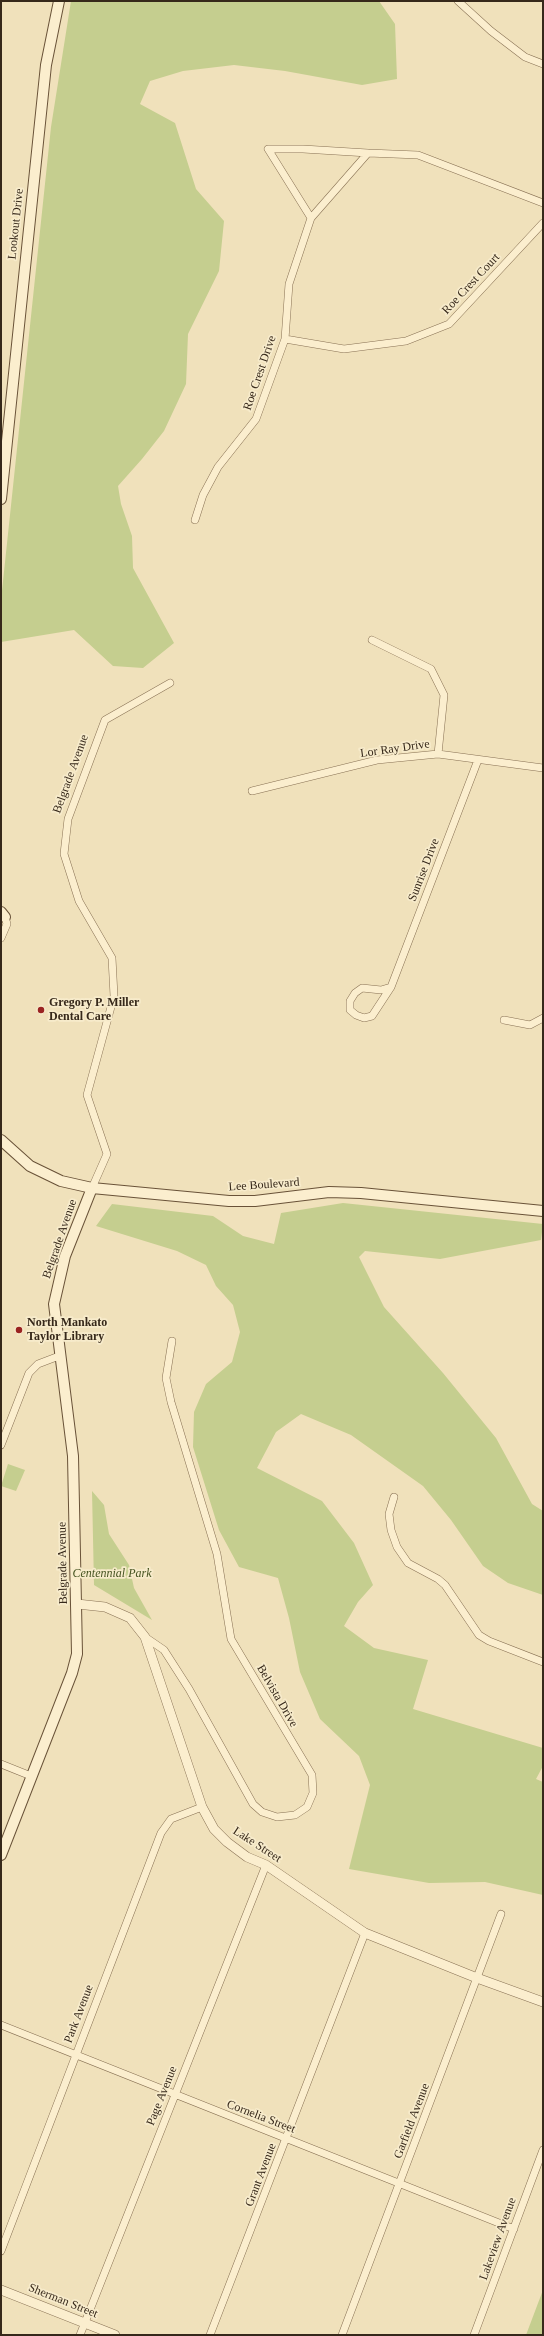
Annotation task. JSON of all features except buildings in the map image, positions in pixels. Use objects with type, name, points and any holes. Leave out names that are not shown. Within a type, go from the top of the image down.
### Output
[{"type":"main road","name":"Lookout Drive","points":[[1,499],[46,65],[59,1]]},
{"type":"main road","name":"Lee Boulevard","points":[[1,1140],[30,1166],[61,1181],[92,1188],[229,1201],[255,1201],[329,1192],[361,1193],[543,1211]]},
{"type":"main road","name":"Belgrade Avenue","points":[[1,1854],[72,1673],[76,1654],[73,1456],[59,1356],[54,1304],[65,1256],[92,1188]]},
{"type":"street","points":[[458,1],[491,31],[525,57],[543,64]]},
{"type":"street","points":[[311,218],[268,149],[303,148],[418,155],[543,203]]},
{"type":"street","name":"Roe Crest Drive","points":[[195,520],[203,495],[218,467],[256,418],[285,339],[289,284],[311,218],[368,153]]},
{"type":"street","name":"Roe Crest Court","points":[[285,339],[344,349],[406,341],[450,324],[543,223]]},
{"type":"street","points":[[372,640],[431,670],[444,694],[438,754]]},
{"type":"street","name":"Belgrade Avenue","points":[[92,1188],[107,1154],[87,1095],[114,996],[112,958],[78,901],[64,854],[68,819],[105,720],[170,683]]},
{"type":"street","name":"Lor Ray Drive","points":[[252,791],[377,760],[438,754],[543,768]]},
{"type":"street","name":"Sunrise Drive","points":[[391,987],[381,990],[362,988],[355,993],[350,1000],[350,1010],[356,1016],[364,1018],[372,1016],[377,1011],[391,987],[478,760]]},
{"type":"street","points":[[1,938],[7,924],[2,914]]},
{"type":"street","points":[[504,1020],[530,1025],[543,1018]]},
{"type":"street","name":"Belvista Drive","points":[[145,1637],[164,1650],[252,1804],[262,1812],[277,1817],[295,1815],[307,1806],[313,1793],[312,1775],[231,1639],[217,1554],[171,1402],[166,1378],[172,1341]]},
{"type":"street","points":[[1,1445],[29,1373],[38,1364],[59,1356]]},
{"type":"street","points":[[394,1497],[389,1514],[390,1530],[397,1547],[408,1563],[438,1579],[445,1585],[479,1635],[489,1641],[543,1662]]},
{"type":"street","name":"Lake Street","points":[[76,1604],[105,1608],[130,1618],[145,1637],[202,1807],[214,1829],[227,1842],[247,1856],[266,1865],[365,1933],[477,1978],[543,2002]]},
{"type":"street","points":[[1,1764],[31,1776]]},
{"type":"street","name":"Park Avenue","points":[[1,2251],[75,2054],[161,1833],[171,1820],[202,1807]]},
{"type":"street","name":"Page Avenue","points":[[80,2335],[174,2094],[266,1865]]},
{"type":"street","name":"Garfield Avenue","points":[[342,2335],[501,1914]]},
{"type":"street","name":"Grant Avenue","points":[[210,2335],[365,1933]]},
{"type":"street","name":"Cornelia Street","points":[[1,2025],[514,2229]]},
{"type":"street","name":"Lakeview Avenue","points":[[474,2335],[543,2150]]},
{"type":"street","name":"Sherman Street","points":[[1,2290],[115,2335]]},
{"type":"green space","points":[[71,1],[379,1],[395,24],[397,79],[362,85],[285,71],[234,65],[183,71],[150,81],[140,104],[175,123],[196,189],[224,221],[219,271],[188,334],[186,384],[164,431],[118,486],[121,504],[132,536],[133,568],[174,643],[143,668],[113,666],[74,630],[1,642],[1,600],[51,127]]},
{"type":"green space","points":[[343,1203],[543,1224],[541,1240],[440,1259],[365,1251],[359,1257],[384,1307],[443,1373],[496,1438],[532,1504],[543,1511],[543,1595],[508,1583],[483,1566],[451,1520],[423,1486],[351,1435],[301,1414],[276,1432],[257,1468],[322,1501],[354,1543],[373,1585],[358,1602],[344,1626],[374,1648],[428,1660],[413,1709],[543,1748],[543,1766],[536,1779],[543,1782],[543,1895],[485,1882],[429,1883],[349,1869],[370,1785],[359,1756],[320,1719],[300,1672],[289,1618],[278,1578],[239,1567],[219,1530],[193,1447],[194,1412],[206,1384],[232,1362],[240,1332],[233,1305],[216,1286],[206,1265],[177,1251],[96,1226],[112,1204],[213,1216],[243,1236],[274,1244],[281,1213]]},
{"type":"green space","points":[[8,1464],[25,1470],[16,1491],[1,1486]]},
{"type":"green space","name":"Centennial Park","points":[[92,1491],[104,1505],[109,1534],[129,1565],[134,1588],[152,1620],[94,1585]]},
{"type":"green space","points":[[543,2290],[543,2335],[526,2335]]},
{"type":"place","name":"Gregory P. Miller Dental Care","points":[[41,1010]]},
{"type":"place","name":"North Mankato Taylor Library","points":[[19,1330]]}]
